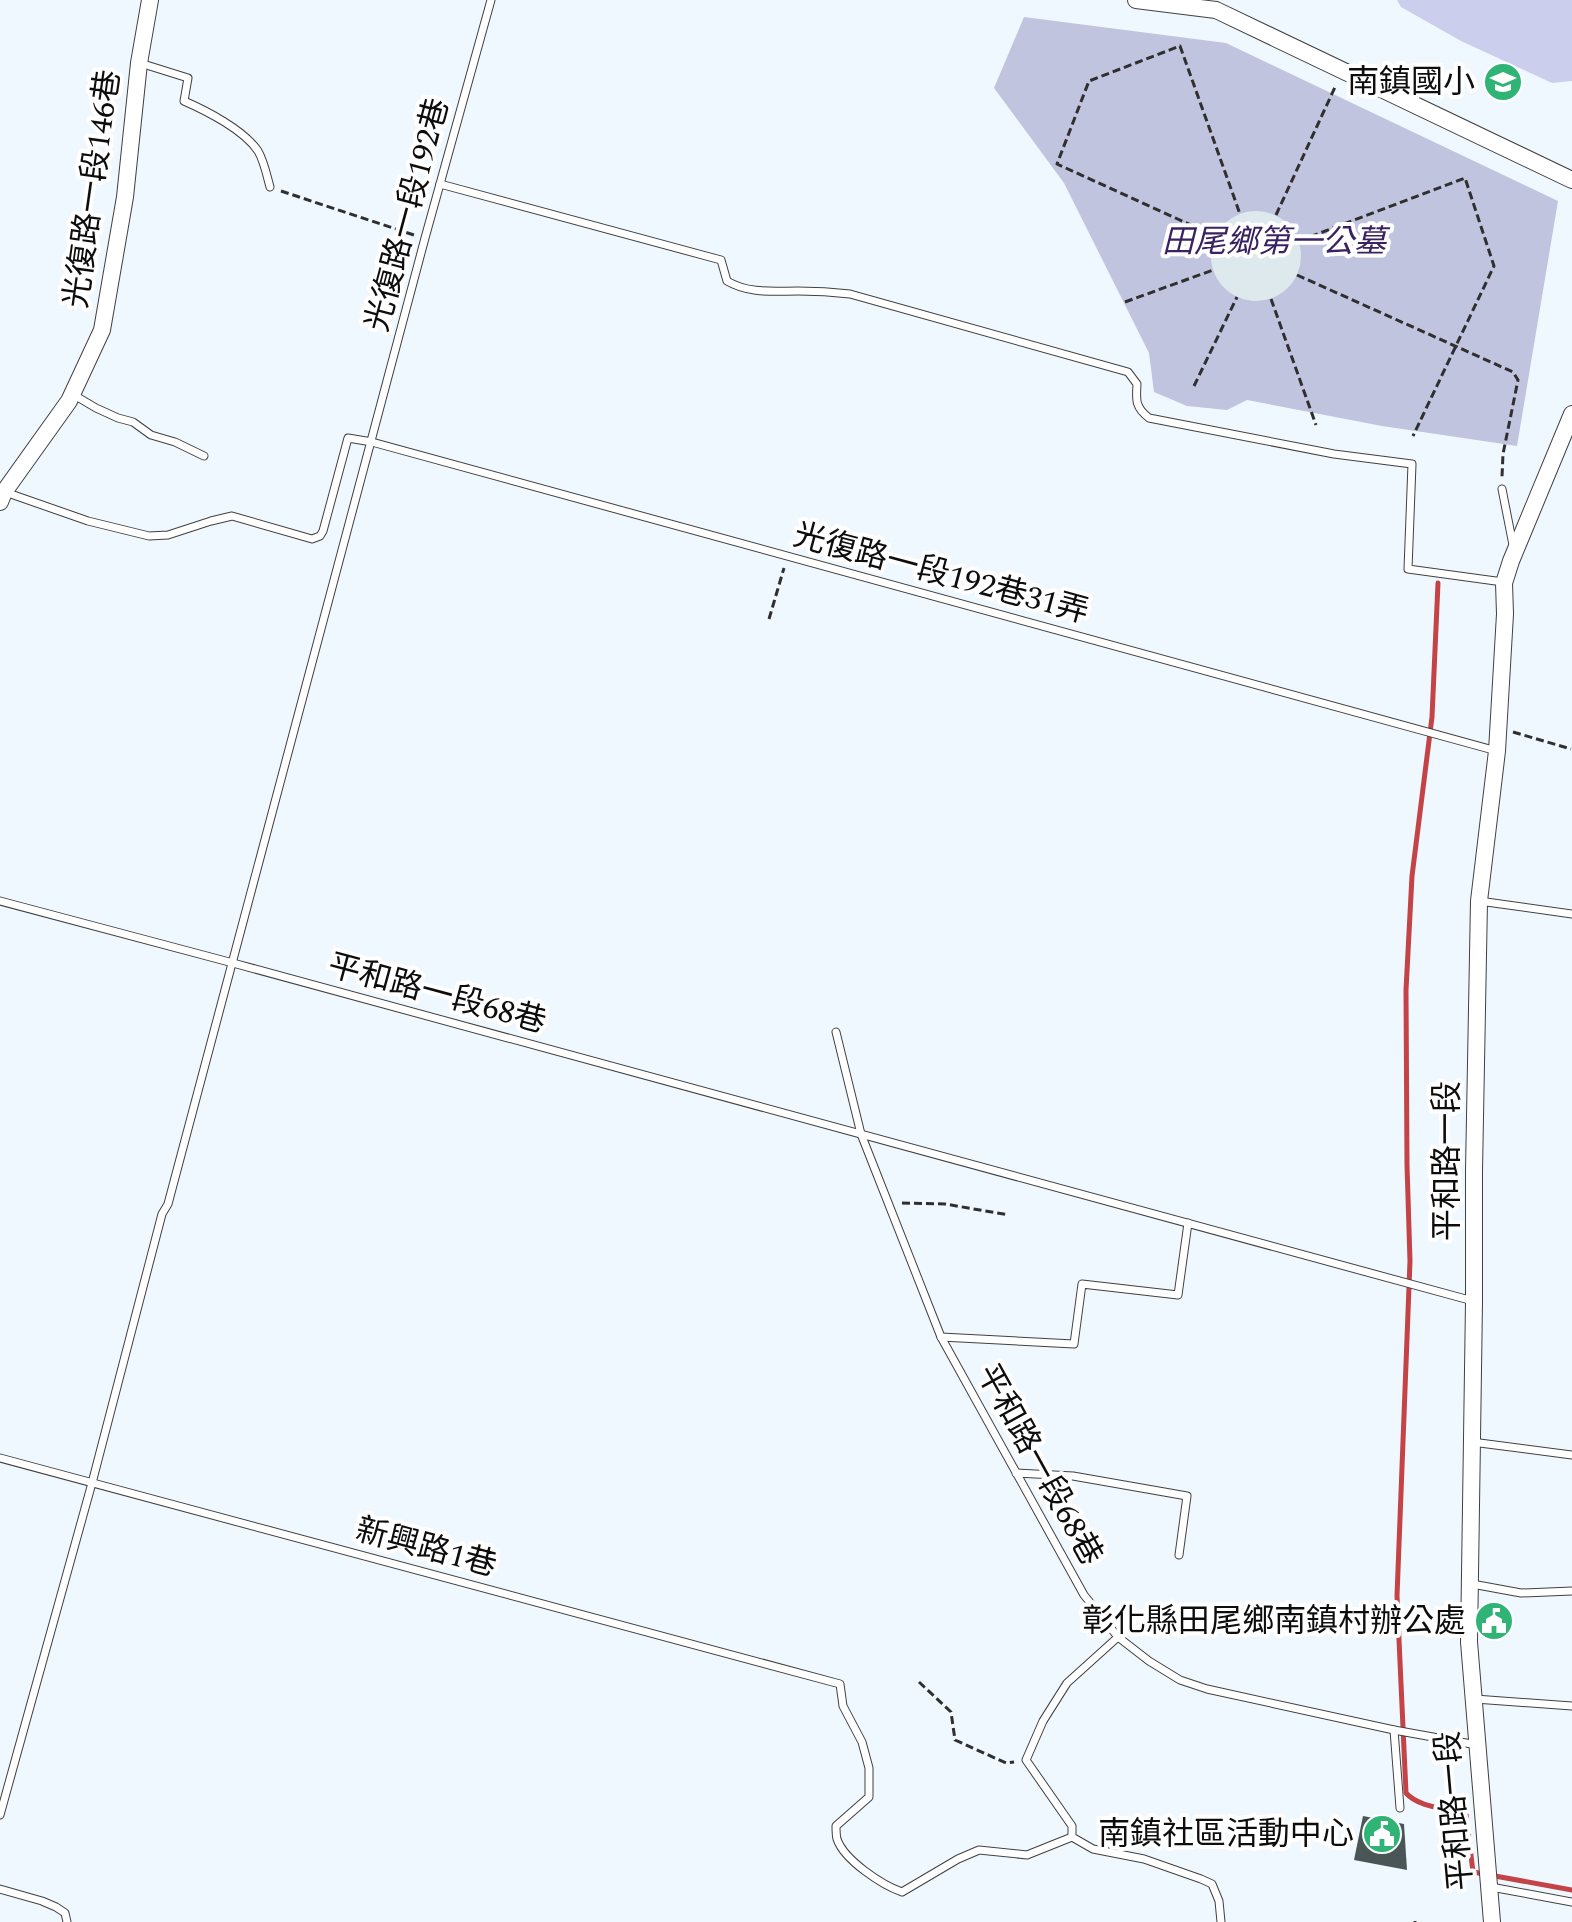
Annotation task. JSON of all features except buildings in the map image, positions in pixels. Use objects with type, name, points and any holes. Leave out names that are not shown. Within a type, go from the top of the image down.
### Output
[{"type":"street","name":"光復路一段146巷","points":[[2,497],[72,394],[102,330],[125,197],[139,63],[150,0]]},
{"type":"street","points":[[1136,0],[1216,10],[1572,180]]},
{"type":"street","name":"平和路一段","points":[[1492,1922],[1469,1642],[1479,901],[1497,751],[1504,583],[1572,414]]},
{"type":"lane","name":"光復路一段192巷","points":[[0,1815],[92,1483],[162,1214],[168,1204],[491,0]]},
{"type":"lane","points":[[139,63],[188,78],[184,101],[238,131],[258,151],[270,187]]},
{"type":"lane","points":[[440,184],[721,260],[727,281],[737,287],[766,292],[850,294],[1128,372],[1137,384],[1135,403],[1149,418],[1319,451],[1412,464],[1408,569],[1504,583]]},
{"type":"lane","points":[[72,394],[96,408],[133,422],[151,435],[204,456]]},
{"type":"lane","points":[[2,497],[149,536],[168,535],[232,516],[312,539],[323,531],[348,438],[372,442]]},
{"type":"lane","name":"光復路一段192巷31弄","points":[[372,442],[1497,751]]},
{"type":"lane","points":[[1502,489],[1515,551]]},
{"type":"lane","name":"平和路一段68巷","points":[[0,901],[1474,1302]]},
{"type":"lane","points":[[1479,901],[1572,914]]},
{"type":"lane","points":[[836,1032],[861,1134]]},
{"type":"lane","name":"平和路一段68巷","points":[[861,1134],[941,1337],[1084,1595],[1118,1637],[1180,1680],[1207,1689],[1477,1745]]},
{"type":"lane","points":[[941,1337],[1074,1344],[1082,1284],[1178,1295],[1188,1223]]},
{"type":"lane","points":[[1472,1442],[1572,1455]]},
{"type":"lane","name":"新興路1巷","points":[[0,1458],[840,1684],[843,1706],[862,1742],[869,1768],[869,1797],[836,1826],[837,1839],[850,1858],[888,1887],[902,1892],[979,1850],[1027,1855],[1072,1837]]},
{"type":"lane","points":[[1016,1473],[1073,1476],[1187,1496],[1179,1555]]},
{"type":"lane","points":[[1469,1584],[1521,1593],[1572,1591]]},
{"type":"lane","points":[[1118,1637],[1067,1683],[1043,1721],[1026,1760],[1072,1826],[1072,1837],[1093,1849],[1144,1859],[1212,1884],[1219,1901],[1221,1922]]},
{"type":"lane","points":[[1473,1699],[1572,1706]]},
{"type":"lane","points":[[1394,1730],[1400,1808]]},
{"type":"lane","points":[[1489,1887],[1572,1902]]},
{"type":"lane","points":[[0,1889],[56,1907],[65,1913],[67,1922]]},
{"type":"path","points":[[1215,236],[1057,164],[1089,81],[1180,46],[1240,214]]},
{"type":"path","points":[[1276,215],[1342,71]]},
{"type":"path","points":[[1299,241],[1465,178],[1494,266],[1413,436]]},
{"type":"path","points":[[270,187],[425,238]]},
{"type":"path","points":[[1125,302],[1213,270]]},
{"type":"path","points":[[1297,275],[1513,372],[1518,380],[1503,454],[1502,489]]},
{"type":"path","points":[[1194,386],[1237,297]]},
{"type":"path","points":[[1271,299],[1316,425]]},
{"type":"path","points":[[769,619],[788,556]]},
{"type":"path","points":[[1498,727],[1571,749]]},
{"type":"path","points":[[889,1203],[945,1204],[1009,1215]]},
{"type":"path","points":[[919,1682],[951,1712],[955,1740],[1006,1763],[1026,1760]]},
{"type":"green space","name":"田尾鄉第一公墓","points":[[1024,17],[1226,43],[1558,201],[1517,446],[1382,426],[1247,400],[1227,410],[1187,406],[1154,392],[1149,353],[1064,183],[994,88]]},
{"type":"shaded area","points":[[1397,0],[1572,0],[1572,81],[1552,83],[1461,41],[1401,7]]},
{"type":"shaded area","points":[[1256,211],[1273,214],[1288,224],[1298,239],[1301,256],[1298,273],[1288,288],[1273,298],[1256,301],[1239,298],[1224,288],[1214,273],[1211,256],[1214,239],[1224,224],[1239,214]]},
{"type":"waterway","points":[[1438,583],[1432,717],[1412,876],[1406,990],[1410,1261],[1397,1596],[1406,1793],[1426,1805],[1466,1814],[1473,1872],[1572,1890]]},
{"type":"place","name":"南鎮國小","points":[[1503,82]]},
{"type":"place","name":"彰化縣田尾鄉南鎮村辦公處","points":[[1494,1621]]},
{"type":"place","name":"南鎮社區活動中心","points":[[1382,1834]]}]
